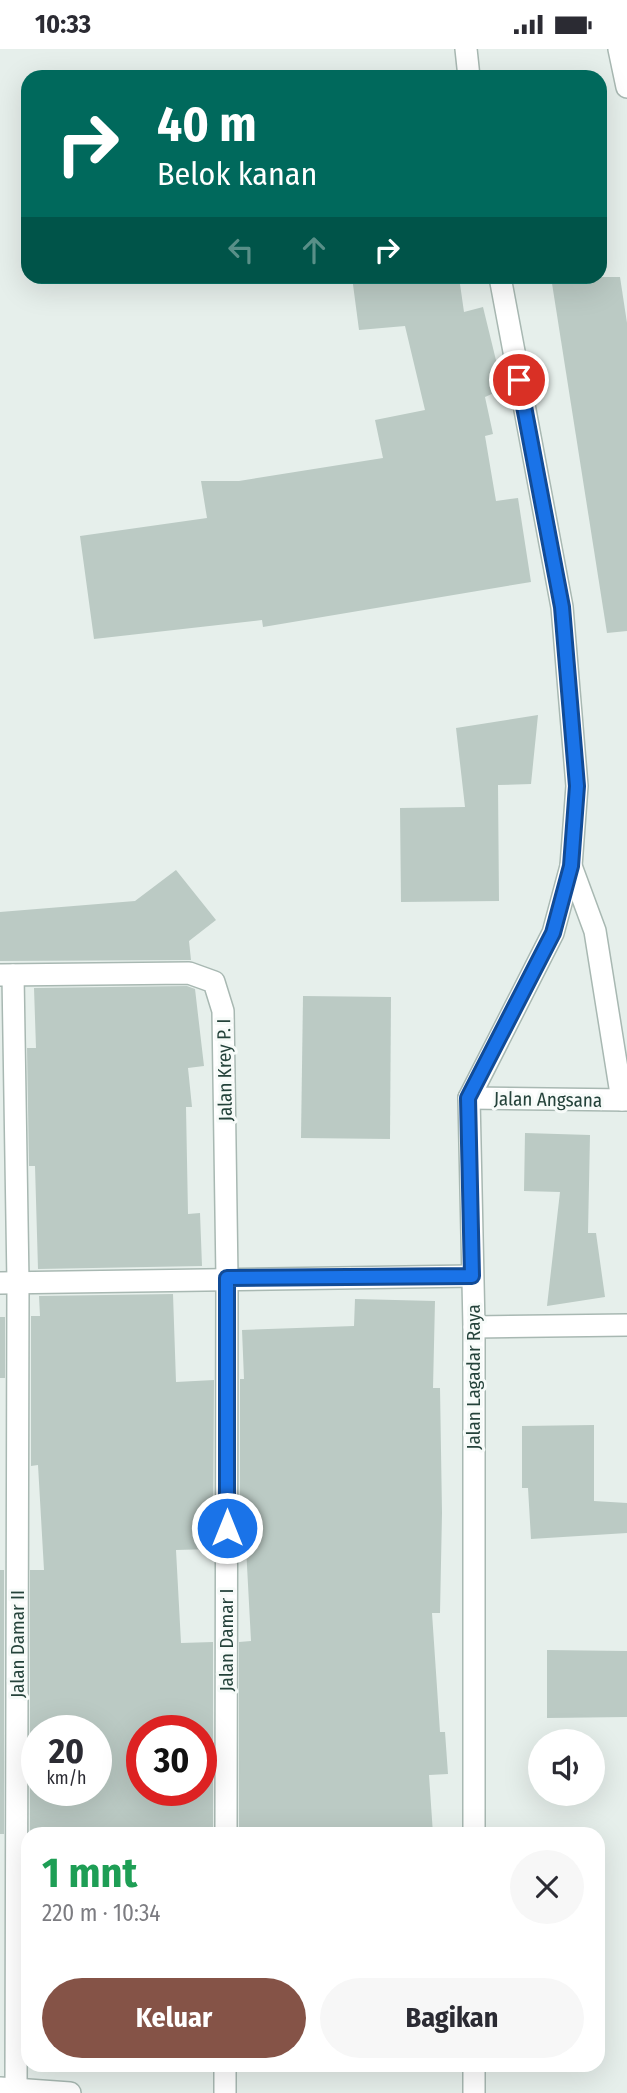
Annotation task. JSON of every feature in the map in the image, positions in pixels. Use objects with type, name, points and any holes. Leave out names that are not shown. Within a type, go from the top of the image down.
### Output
[{"type":"street","points":[[466,49],[468,70]]},
{"type":"street","points":[[619,49],[627,87]]},
{"type":"street","name":"Jalan Lagadar Raya","points":[[474,1827],[474,1327],[468,1098],[553,933],[571,866],[577,786],[562,607],[501,284]]},
{"type":"street","points":[[571,866],[595,931],[625,1100]]},
{"type":"street","name":"Jalan Krey P. I","points":[[7,975],[190,973],[214,982],[223,1011],[227,1278]]},
{"type":"street","name":"Jalan Damar II","points":[[7,975],[8,2090]]},
{"type":"street","name":"Jalan Angsana","points":[[468,1098],[625,1100]]},
{"type":"street","points":[[9,1282],[472,1276]]},
{"type":"street","name":"Jalan Damar I","points":[[226,1827],[227,1278]]},
{"type":"street","points":[[474,1327],[627,1325]]},
{"type":"street","points":[[225,2072],[225,2093]]},
{"type":"street","points":[[474,2072],[474,2093]]},
{"type":"street","points":[[8,2090],[70,2093]]},
{"type":"building","points":[[607,277],[620,277],[627,323],[627,631],[607,633],[552,284],[607,284]]},
{"type":"building","points":[[353,284],[460,284],[464,312],[483,307],[503,389],[485,397],[493,434],[485,436],[496,501],[518,498],[531,582],[263,627],[262,620],[94,639],[80,536],[207,518],[201,481],[239,481],[383,458],[375,420],[425,410],[405,326],[359,330]]},
{"type":"building","points":[[538,715],[531,784],[498,785],[499,901],[401,902],[400,808],[465,807],[456,728]]},
{"type":"building","points":[[176,870],[216,920],[189,941],[191,960],[0,961],[0,912],[135,901]]},
{"type":"building","points":[[187,986],[195,989],[204,1066],[188,1068],[192,1107],[186,1107],[188,1214],[200,1213],[202,1266],[38,1269],[35,1166],[29,1166],[27,1048],[36,1048],[34,988]]},
{"type":"building","points":[[303,996],[391,997],[390,1139],[301,1138]]},
{"type":"building","points":[[525,1133],[590,1135],[588,1233],[596,1233],[605,1297],[547,1306],[560,1192],[524,1191]]},
{"type":"building","points":[[173,1294],[176,1382],[214,1380],[213,1549],[176,1550],[181,1643],[213,1642],[213,1715],[126,1715],[126,1806],[213,1806],[213,1827],[30,1827],[30,1806],[112,1806],[112,1715],[30,1715],[30,1570],[44,1570],[38,1465],[31,1466],[31,1316],[40,1316],[39,1296]]},
{"type":"building","points":[[355,1299],[435,1301],[433,1388],[440,1388],[442,1513],[440,1613],[432,1613],[440,1732],[445,1732],[448,1774],[429,1775],[433,1827],[239,1827],[239,1642],[251,1641],[246,1547],[240,1547],[240,1379],[244,1379],[242,1330],[354,1326]]},
{"type":"building","points":[[0,1317],[5,1317],[5,1378],[0,1378]]},
{"type":"building","points":[[594,1425],[594,1501],[627,1503],[627,1533],[531,1539],[528,1488],[522,1488],[522,1426]]},
{"type":"building","points":[[0,1570],[4,1570],[4,1834],[0,1834]]},
{"type":"building","points":[[547,1650],[627,1651],[627,1717],[547,1718]]},
{"type":"route","points":[[227,1528],[227,1278],[472,1276],[468,1098],[553,933],[571,866],[577,786],[562,607],[519,380]]}]
